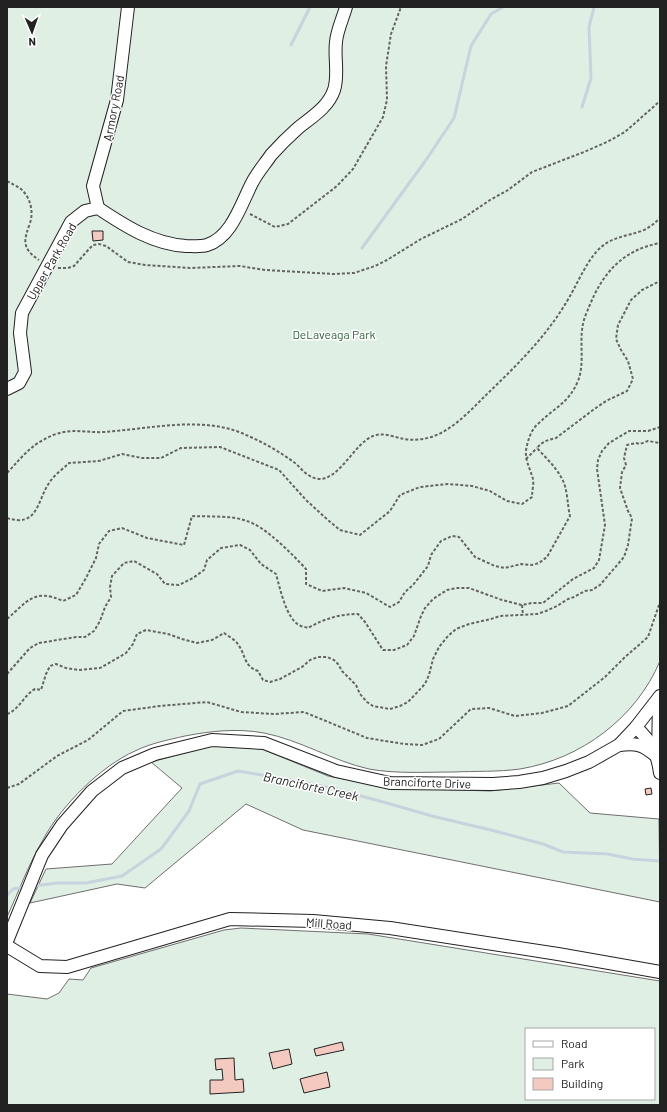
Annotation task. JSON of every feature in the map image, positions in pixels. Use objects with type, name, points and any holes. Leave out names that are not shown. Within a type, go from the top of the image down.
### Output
[{"type":"street","name":"Armory Road","points":[[98,208],[93,186],[117,100],[128,7]]},
{"type":"street","points":[[98,208],[146,237],[174,245],[207,245],[220,238],[233,221],[253,181],[272,155],[296,130],[326,104],[334,91],[336,76],[336,40],[346,7]]},
{"type":"street","name":"Upper Park Road","points":[[7,390],[19,383],[25,372],[20,333],[22,313],[71,222],[85,211],[98,208]]},
{"type":"street","points":[[660,697],[658,757],[660,773]]},
{"type":"street","name":"Branciforte Drive","points":[[7,941],[42,855],[62,825],[92,791],[122,768],[155,754],[212,740],[264,743],[336,771],[390,783],[493,784],[519,782],[543,778],[566,771],[589,762],[620,745],[660,697]]},
{"type":"street","points":[[636,727],[649,741],[658,757]]},
{"type":"street","points":[[620,745],[634,744],[646,747],[658,757]]},
{"type":"street","name":"Mill Road","points":[[7,946],[40,966],[67,967],[230,919],[313,921],[390,928],[558,954],[660,972]]},
{"type":"path","points":[[249,214],[275,227],[288,224],[337,186],[352,169],[383,117],[387,100],[386,66],[391,34],[401,7]]},
{"type":"path","points":[[7,181],[22,190],[30,202],[32,216],[26,235],[26,247],[34,257],[49,265],[71,268],[93,245],[99,244],[106,246],[128,262],[145,265],[190,268],[240,266],[265,270],[334,274],[354,273],[387,260],[421,238],[462,219],[508,190],[532,172],[613,139],[628,129],[660,101]]},
{"type":"path","points":[[7,473],[32,447],[56,434],[72,430],[102,432],[179,425],[225,428],[247,435],[290,460],[308,475],[321,479],[328,477],[337,470],[364,441],[372,436],[385,435],[416,440],[436,436],[459,421],[518,362],[559,313],[586,266],[603,245],[615,238],[649,227],[660,218]]},
{"type":"path","points":[[7,518],[16,520],[30,518],[38,507],[49,482],[69,462],[99,461],[122,454],[142,458],[161,458],[180,448],[220,447],[279,470],[306,500],[340,530],[360,535],[390,511],[400,495],[420,487],[448,484],[472,486],[490,491],[507,501],[522,504],[532,497],[533,480],[525,460],[530,434],[538,423],[570,396],[578,381],[581,368],[583,324],[599,285],[604,277],[620,260],[649,245],[660,243]]},
{"type":"path","points":[[525,460],[541,444],[547,440],[556,438],[606,401],[627,391],[633,379],[628,361],[616,338],[618,325],[631,300],[642,290],[660,281]]},
{"type":"path","points":[[7,674],[30,648],[39,643],[85,637],[94,631],[111,597],[110,587],[112,576],[124,563],[134,561],[157,574],[166,584],[179,585],[193,578],[204,570],[207,560],[221,548],[229,546],[240,545],[250,550],[261,564],[276,574],[285,604],[290,615],[298,625],[308,628],[331,617],[346,614],[358,614],[383,650],[394,650],[407,645],[414,636],[420,616],[425,608],[433,599],[447,590],[469,588],[502,600],[522,605],[543,603],[573,579],[594,568],[600,560],[606,525],[597,470],[598,460],[602,451],[608,443],[629,431],[648,431],[660,427]]},
{"type":"path","points":[[7,714],[13,712],[28,693],[35,689],[41,690],[50,666],[56,664],[66,668],[79,670],[100,668],[126,653],[133,644],[137,634],[146,630],[168,634],[197,643],[212,640],[224,633],[236,642],[244,654],[246,664],[251,669],[258,671],[263,680],[270,682],[288,675],[310,660],[318,657],[334,660],[342,671],[356,685],[360,694],[367,702],[373,706],[390,709],[400,706],[408,702],[425,684],[433,659],[439,648],[448,636],[456,629],[469,624],[491,620],[500,616],[537,614],[557,606],[585,591],[592,590],[603,582],[619,561],[624,557],[628,546],[632,518],[620,488],[622,472],[626,465],[624,458],[627,445],[636,443],[640,444],[648,441],[660,443]]},
{"type":"path","points":[[7,619],[33,596],[51,596],[63,601],[76,595],[92,566],[99,544],[109,531],[122,528],[147,538],[184,545],[192,516],[229,518],[252,523],[276,539],[306,569],[306,584],[322,591],[344,588],[366,593],[390,607],[399,602],[405,592],[413,585],[428,566],[431,556],[442,541],[452,536],[459,537],[475,557],[496,566],[505,568],[521,564],[532,565],[539,563],[547,557],[570,516],[566,491],[562,478],[552,464],[537,448]]},
{"type":"path","points":[[7,788],[19,784],[57,756],[88,740],[123,711],[207,702],[241,712],[274,714],[304,712],[367,738],[404,744],[422,745],[439,739],[471,709],[489,708],[515,716],[542,713],[568,706],[605,677],[625,656],[648,637],[660,602]]},
{"type":"path","points":[[522,605],[523,615]]},
{"type":"green space","name":"DeLaveaga Park","points":[[7,7],[660,7],[660,661],[650,682],[637,701],[604,733],[564,756],[543,764],[503,771],[390,772],[369,769],[342,761],[291,740],[254,731],[224,731],[205,733],[185,736],[153,744],[135,751],[109,766],[96,776],[61,813],[52,825],[29,867],[7,917]]},
{"type":"green space","points":[[214,745],[262,749],[328,776],[391,788],[490,791],[559,783],[590,813],[659,819],[660,902],[303,830],[246,804],[145,888],[117,884],[30,903],[46,869],[112,864],[182,788],[151,762]]},
{"type":"green space","points":[[241,928],[368,934],[660,981],[660,1105],[7,1105],[7,994],[47,999],[59,993],[69,979],[83,980],[91,968],[224,930]]},
{"type":"building","points":[[92,231],[103,231],[103,240],[93,241]]},
{"type":"building","points":[[651,788],[652,794],[646,795],[645,789]]},
{"type":"building","points":[[342,1042],[344,1050],[316,1056],[314,1049]]},
{"type":"building","points":[[289,1049],[292,1064],[273,1069],[269,1053]]},
{"type":"building","points":[[234,1058],[235,1080],[243,1079],[244,1092],[210,1094],[210,1080],[223,1080],[222,1069],[216,1070],[215,1059]]},
{"type":"building","points":[[327,1072],[330,1087],[304,1093],[300,1079]]},
{"type":"waterway","points":[[291,45],[310,7]]},
{"type":"waterway","points":[[362,248],[426,160],[454,118],[471,46],[491,14],[503,7]]},
{"type":"waterway","points":[[582,107],[591,78],[589,27],[594,7]]},
{"type":"waterway","name":"Branciforte Creek","points":[[34,886],[57,883],[86,883],[122,876],[161,849],[189,811],[200,784],[238,771],[332,788],[432,816],[543,844],[563,852],[608,854],[632,859],[660,861]]},
{"type":"waterway","name":"Branciforte Creek","points":[[7,895],[13,889],[26,887]]}]
